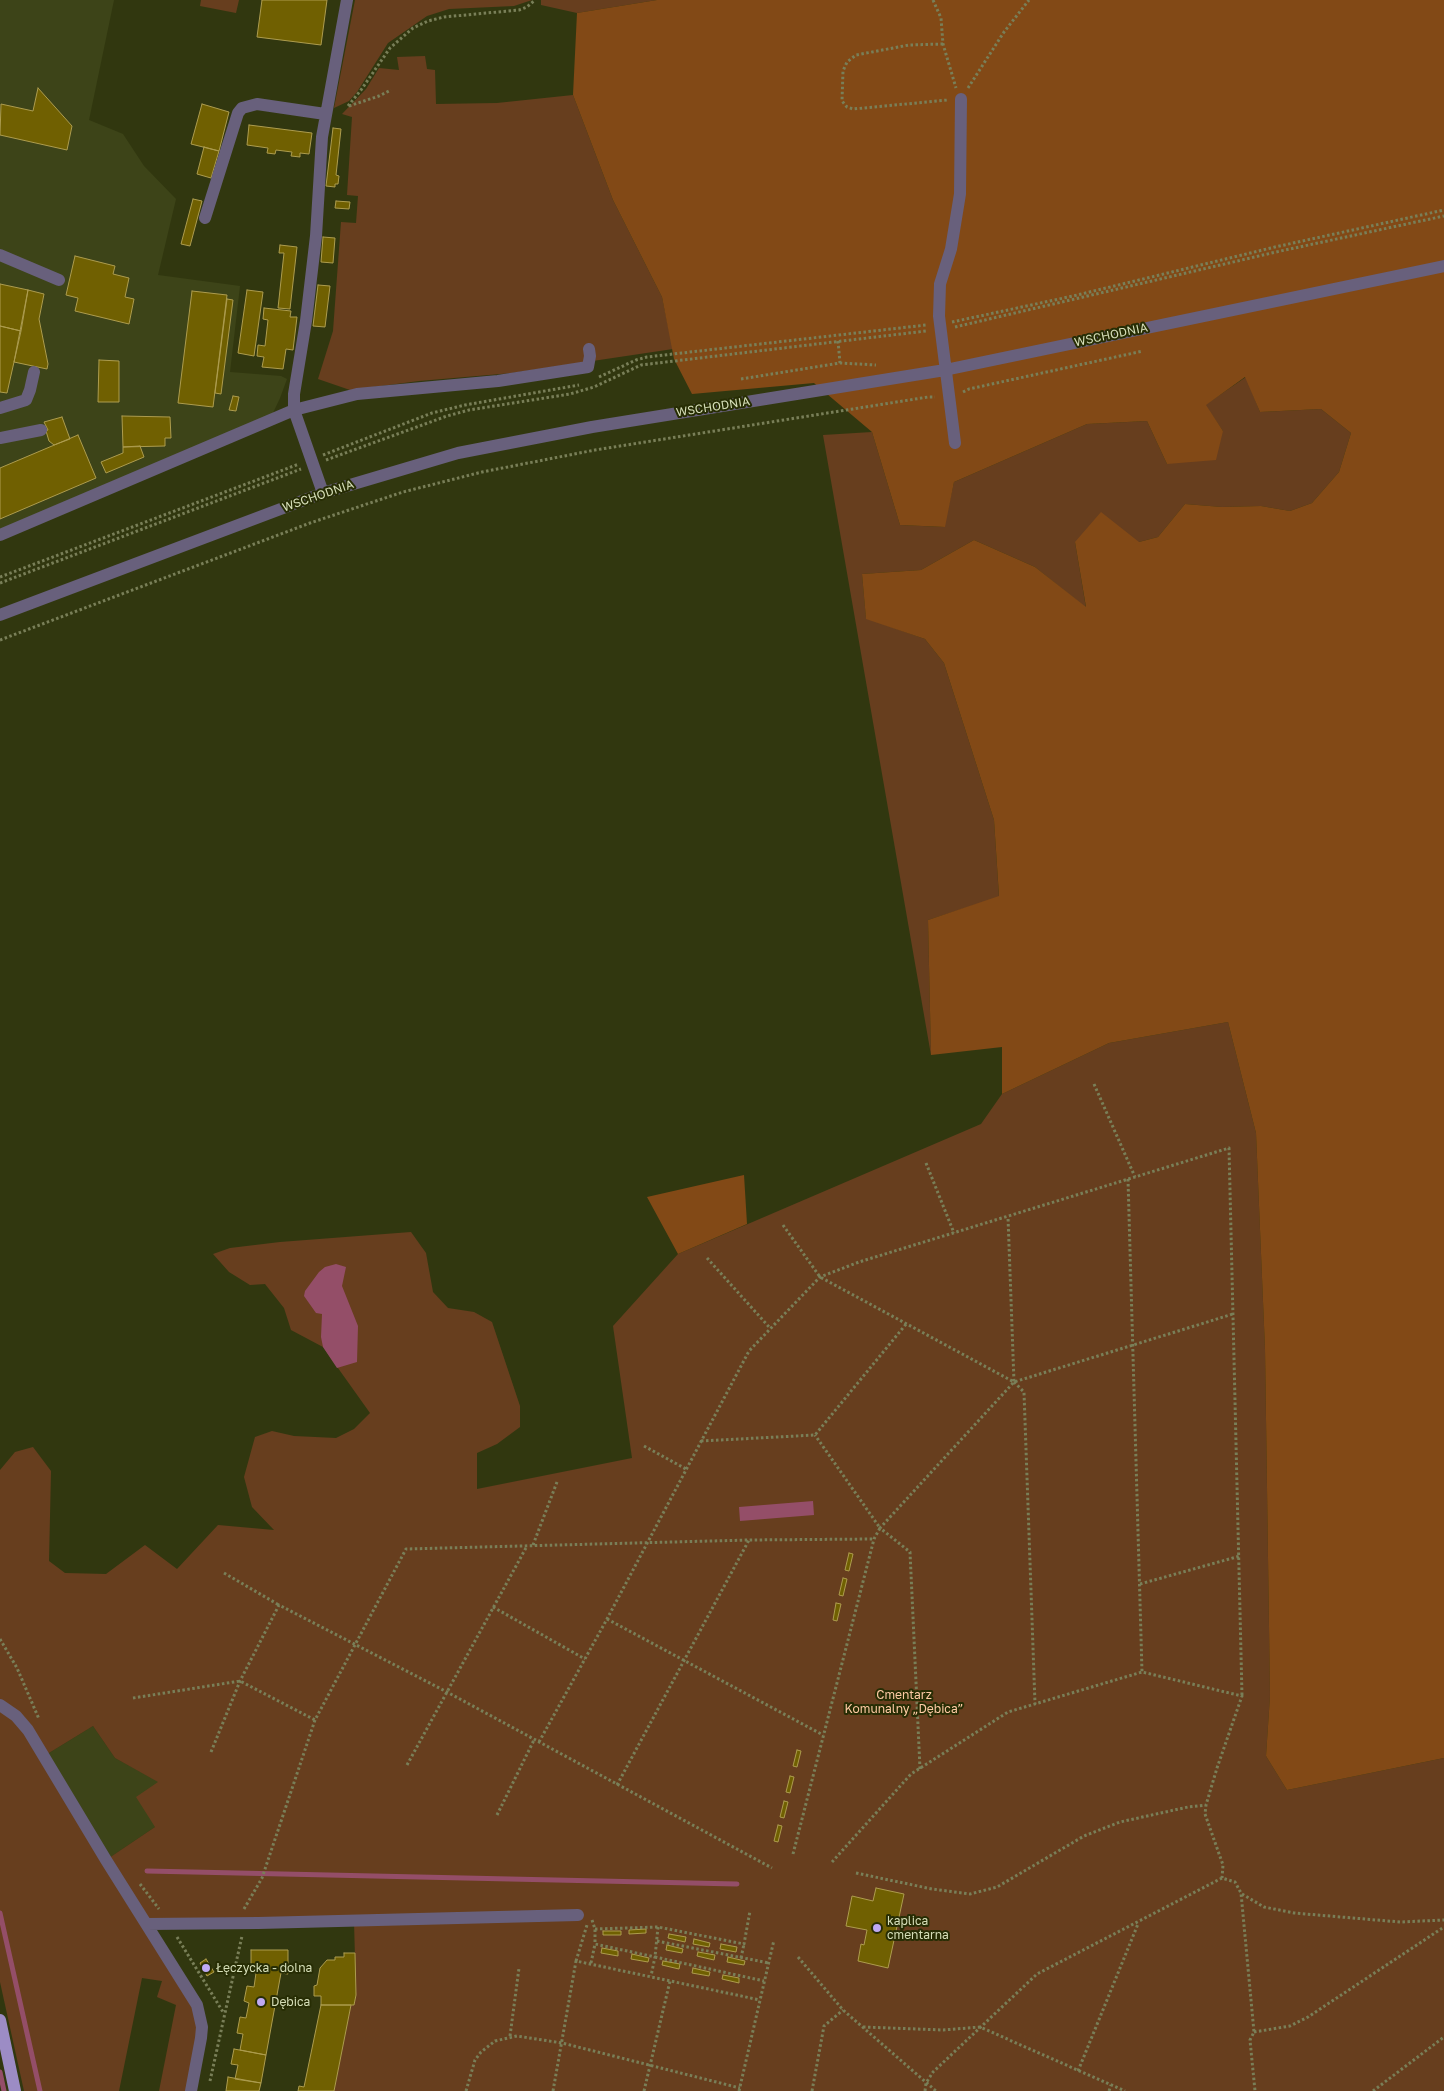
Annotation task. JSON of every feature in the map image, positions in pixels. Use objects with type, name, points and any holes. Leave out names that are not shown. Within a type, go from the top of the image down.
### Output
[{"type":"main road","points":[[0,2020],[15,2091]]},
{"type":"street","points":[[323,493],[294,410],[294,394],[306,320],[316,236],[325,114],[347,0]]},
{"type":"street","points":[[955,443],[939,327],[940,284],[951,249],[960,194],[961,99]]},
{"type":"street","points":[[205,218],[238,113],[242,108],[258,104],[325,114]]},
{"type":"street","points":[[0,254],[59,280]]},
{"type":"street","name":"WSCHODNIA","points":[[0,615],[323,493],[458,453],[537,436],[945,370],[1444,266]]},
{"type":"street","points":[[0,535],[294,410],[357,394],[498,381],[588,367],[590,356],[588,349]]},
{"type":"street","points":[[0,408],[26,400],[34,372]]},
{"type":"street","points":[[0,438],[41,430]]},
{"type":"street","points":[[0,1705],[16,1716],[28,1730],[189,1992],[200,2017],[202,2038],[191,2091]]},
{"type":"street","points":[[146,1924],[585,1918]]},
{"type":"path","points":[[391,90],[348,106],[396,40],[414,28],[428,21],[444,17],[519,10],[527,7],[535,0]]},
{"type":"path","points":[[933,0],[941,18],[943,44],[950,74],[961,99]]},
{"type":"path","points":[[961,99],[1004,32],[1029,0]]},
{"type":"path","points":[[943,44],[909,45],[856,54],[847,62],[841,80],[842,101],[847,107],[853,109],[961,99]]},
{"type":"path","points":[[592,380],[647,357],[939,327],[1266,249],[1444,210]]},
{"type":"path","points":[[0,577],[313,462],[447,416],[469,410],[570,394],[594,386],[641,365],[838,342],[1019,313],[1276,252],[1444,216]]},
{"type":"path","points":[[838,336],[840,363]]},
{"type":"path","points":[[0,640],[310,523],[403,492],[482,472],[595,450],[919,398],[960,394],[969,389],[1143,351]]},
{"type":"path","points":[[741,379],[840,363],[879,365]]},
{"type":"path","points":[[0,583],[313,462],[432,413],[465,404],[567,388],[586,383]]},
{"type":"path","points":[[1094,1084],[1135,1176]]},
{"type":"path","points":[[539,1742],[607,1619],[748,1351],[820,1277],[859,1262],[1229,1148],[1242,1696],[1216,1768],[1205,1814],[1223,1865],[1222,1878]]},
{"type":"path","points":[[926,1164],[954,1233]]},
{"type":"path","points":[[1128,1179],[1142,1672]]},
{"type":"path","points":[[1008,1217],[1014,1382]]},
{"type":"path","points":[[783,1224],[820,1277],[1014,1382],[1024,1392],[1035,1704]]},
{"type":"path","points":[[707,1258],[770,1328]]},
{"type":"path","points":[[793,1854],[874,1539],[880,1528],[1014,1382],[1233,1314]]},
{"type":"path","points":[[701,1441],[815,1435],[907,1323]]},
{"type":"path","points":[[815,1435],[880,1528],[910,1552],[920,1769]]},
{"type":"path","points":[[644,1446],[686,1469]]},
{"type":"path","points":[[533,1545],[557,1482]]},
{"type":"path","points":[[210,2082],[224,2012],[242,1939],[240,1916],[262,1878],[315,1720],[406,1550],[528,1545],[874,1539]]},
{"type":"path","points":[[617,1785],[749,1540]]},
{"type":"path","points":[[407,1765],[528,1545]]},
{"type":"path","points":[[1140,1584],[1240,1556]]},
{"type":"path","points":[[224,1573],[772,1868]]},
{"type":"path","points":[[211,1752],[240,1681],[279,1604]]},
{"type":"path","points":[[493,1607],[585,1660]]},
{"type":"path","points":[[607,1619],[824,1735]]},
{"type":"path","points":[[0,1638],[17,1668],[43,1724]]},
{"type":"path","points":[[832,1862],[911,1774],[1008,1712],[1142,1672],[1242,1696]]},
{"type":"path","points":[[133,1698],[240,1681],[315,1720]]},
{"type":"path","points":[[498,1815],[534,1740]]},
{"type":"path","points":[[856,1873],[932,1889],[970,1894],[997,1886],[1084,1836],[1120,1822],[1188,1807],[1206,1805]]},
{"type":"path","points":[[925,2091],[926,2083],[933,2072],[1037,1974],[1222,1878],[1235,1882],[1241,1893],[1254,2032],[1250,2040],[1255,2091]]},
{"type":"path","points":[[138,1880],[224,2012]]},
{"type":"path","points":[[1241,1893],[1264,1906],[1294,1913],[1400,1922],[1444,1920]]},
{"type":"path","points":[[742,1958],[750,1911]]},
{"type":"path","points":[[585,1918],[595,1929],[595,1944],[590,1963]]},
{"type":"path","points":[[553,2091],[585,1918]]},
{"type":"path","points":[[1078,2071],[1138,1923]]},
{"type":"path","points":[[595,1929],[658,1927],[744,1944]]},
{"type":"path","points":[[651,1976],[658,1927]]},
{"type":"path","points":[[1254,2032],[1290,2026],[1308,2017],[1444,1928]]},
{"type":"path","points":[[466,2091],[475,2060],[481,2052],[495,2041],[510,2036],[562,2042],[739,2089],[774,1940]]},
{"type":"path","points":[[657,1941],[769,1963]]},
{"type":"path","points":[[595,1944],[764,1981]]},
{"type":"path","points":[[798,1957],[843,2010],[936,2091]]},
{"type":"path","points":[[576,1961],[760,2000]]},
{"type":"path","points":[[510,2036],[519,1968]]},
{"type":"path","points":[[644,2091],[670,1980]]},
{"type":"path","points":[[812,2091],[824,2026],[843,2010]]},
{"type":"path","points":[[863,2027],[943,2030],[980,2027],[1125,2091]]},
{"type":"path","points":[[1372,2091],[1444,2037]]},
{"type":"path","points":[[1109,2091],[1111,2085]]},
{"type":"shaded area","points":[[0,0],[114,0],[89,120],[123,134],[144,166],[176,199],[158,275],[240,286],[230,372],[281,376],[287,379],[272,415],[0,531]]},
{"type":"shaded area","points":[[657,0],[1444,0],[1444,1758],[1287,1790],[1266,1756],[1270,1696],[1265,1349],[1256,1133],[1228,1022],[1109,1043],[1002,1094],[1002,1047],[931,1055],[928,920],[999,896],[994,820],[944,663],[925,639],[866,619],[862,574],[921,570],[974,540],[1035,567],[1086,607],[1075,542],[1101,512],[1139,542],[1158,537],[1185,504],[1222,507],[1261,506],[1290,511],[1312,503],[1339,472],[1351,433],[1321,409],[1260,412],[1245,377],[1206,405],[1223,431],[1216,460],[1167,464],[1147,421],[1087,424],[954,482],[945,527],[900,525],[872,432],[814,383],[692,394],[674,359],[662,297],[613,200],[573,95],[577,13]]},
{"type":"shaded area","points":[[744,1175],[747,1224],[678,1254],[647,1197]]},
{"type":"shaded area","points":[[336,1264],[346,1267],[342,1286],[358,1326],[357,1362],[337,1368],[323,1347],[321,1337],[322,1314],[316,1313],[304,1296],[305,1291],[319,1272],[325,1267]]},
{"type":"shaded area","points":[[813,1501],[814,1515],[740,1521],[739,1507]]},
{"type":"shaded area","points":[[93,1726],[115,1758],[159,1782],[155,1827],[106,1860],[44,1756]]},
{"type":"green space","points":[[201,0],[239,0],[236,13],[200,6]]},
{"type":"green space","points":[[355,0],[532,0],[514,6],[449,9],[427,16],[388,43],[357,92],[349,101],[334,108]]},
{"type":"green space","points":[[541,0],[657,0],[577,13],[541,5]]},
{"type":"green space","points":[[425,56],[427,69],[435,70],[436,104],[497,103],[573,95],[613,200],[662,297],[673,349],[512,373],[419,381],[350,390],[318,379],[333,331],[341,222],[356,223],[358,196],[347,195],[352,117],[342,114],[366,89],[379,68],[399,70],[397,57]]},
{"type":"green space","points":[[1246,377],[1260,412],[1321,409],[1351,433],[1339,472],[1312,503],[1290,511],[1261,506],[1222,507],[1185,504],[1158,537],[1139,542],[1075,542],[1086,608],[1035,567],[974,540],[921,570],[862,574],[866,618],[925,639],[944,663],[994,820],[999,897],[928,920],[931,1055],[823,435],[872,432],[900,525],[944,527],[954,482],[1087,424],[1147,421],[1167,464],[1223,431],[1205,405]]},
{"type":"green space","name":"Cmentarz Komunalny „Dębica”","points":[[1228,1022],[1256,1133],[1265,1349],[1270,1696],[1266,1756],[1287,1790],[1444,1758],[1444,2091],[334,2091],[351,2005],[354,2005],[356,1995],[354,1921],[147,1924],[201,2017],[191,2091],[159,2091],[176,2005],[157,1997],[162,1981],[142,1978],[119,2091],[24,2091],[0,1982],[0,1470],[15,1452],[33,1447],[51,1471],[49,1561],[65,1573],[106,1574],[145,1545],[177,1569],[218,1525],[274,1530],[252,1507],[244,1477],[255,1437],[272,1431],[294,1436],[336,1438],[354,1429],[370,1413],[323,1347],[291,1330],[284,1308],[265,1284],[250,1285],[229,1272],[213,1254],[230,1248],[280,1242],[411,1232],[426,1253],[433,1292],[448,1308],[474,1312],[492,1322],[520,1406],[520,1427],[497,1444],[477,1453],[477,1489],[632,1458],[613,1326],[678,1254],[981,1124],[1002,1094],[1109,1043]],"holes":[[[93,1726],[115,1758],[158,1782],[136,1797],[155,1827],[106,1860],[44,1756]]]},
{"type":"building","points":[[262,0],[327,0],[321,45],[257,37]]},
{"type":"building","points":[[38,88],[72,126],[67,150],[0,135],[1,104],[33,111]]},
{"type":"building","points":[[202,104],[229,112],[219,151],[191,144]]},
{"type":"building","points":[[249,125],[312,133],[309,154],[300,153],[300,157],[291,156],[292,152],[276,150],[275,154],[267,153],[268,148],[247,145]]},
{"type":"building","points":[[333,128],[341,129],[336,175],[339,176],[338,184],[335,184],[335,187],[326,186]]},
{"type":"building","points":[[204,147],[219,151],[211,178],[197,174]]},
{"type":"building","points":[[193,199],[202,201],[190,246],[181,244]]},
{"type":"building","points":[[336,201],[350,202],[349,209],[335,208]]},
{"type":"building","points":[[323,237],[335,238],[333,263],[321,262]]},
{"type":"building","points":[[280,245],[297,247],[290,309],[278,308],[284,253],[279,253]]},
{"type":"building","points":[[75,256],[115,266],[113,274],[129,278],[125,297],[134,299],[129,324],[75,311],[78,298],[66,295]]},
{"type":"building","points":[[0,284],[28,290],[21,331],[0,326]]},
{"type":"building","points":[[318,285],[330,286],[325,327],[313,326]]},
{"type":"building","points":[[28,290],[44,294],[39,319],[48,364],[47,369],[14,362]]},
{"type":"building","points":[[247,290],[263,292],[254,356],[238,353]]},
{"type":"building","points":[[192,291],[227,295],[213,407],[178,403]]},
{"type":"building","points":[[227,299],[233,300],[221,394],[215,393]]},
{"type":"building","points":[[264,308],[291,311],[290,317],[297,317],[293,350],[286,349],[283,369],[262,367],[264,357],[257,356],[258,345],[265,346],[268,320],[263,319]]},
{"type":"building","points":[[0,326],[21,331],[7,393],[0,392]]},
{"type":"building","points":[[99,360],[119,361],[119,402],[98,402]]},
{"type":"building","points":[[233,396],[239,397],[236,411],[229,410]]},
{"type":"building","points":[[122,416],[170,417],[171,438],[165,438],[165,446],[123,447]]},
{"type":"building","points":[[62,417],[70,439],[54,445],[49,441],[46,431],[48,430],[44,422]]},
{"type":"building","points":[[78,435],[96,478],[0,519],[0,468]]},
{"type":"building","points":[[140,446],[144,457],[106,473],[101,462],[123,453],[123,447]]},
{"type":"building","points":[[849,1553],[853,1554],[849,1571],[845,1570]]},
{"type":"building","points":[[843,1578],[847,1579],[843,1596],[839,1595]]},
{"type":"building","points":[[836,1603],[841,1604],[837,1621],[833,1620]]},
{"type":"building","points":[[797,1750],[801,1751],[797,1767],[793,1766]]},
{"type":"building","points":[[790,1776],[794,1777],[790,1793],[786,1792]]},
{"type":"building","points":[[784,1801],[788,1802],[784,1818],[780,1817]]},
{"type":"building","points":[[778,1825],[782,1826],[778,1842],[774,1841]]},
{"type":"building","name":"kaplica cmentarna","points":[[876,1888],[904,1894],[888,1968],[858,1961],[861,1944],[864,1945],[867,1930],[846,1926],[852,1896],[873,1901]]},
{"type":"building","points":[[646,1929],[646,1933],[629,1934],[629,1930]]},
{"type":"building","points":[[603,1931],[621,1931],[621,1935],[603,1935]]},
{"type":"building","points":[[669,1934],[686,1937],[685,1942],[668,1938]]},
{"type":"building","points":[[694,1939],[710,1943],[709,1947],[693,1944]]},
{"type":"building","points":[[721,1944],[737,1947],[736,1952],[720,1949]]},
{"type":"building","points":[[667,1945],[683,1949],[682,1953],[666,1950]]},
{"type":"building","points":[[602,1948],[618,1951],[618,1956],[601,1953]]},
{"type":"building","name":"Dębica","points":[[251,1950],[288,1950],[288,1974],[281,1973],[266,2055],[240,2050],[243,2034],[237,2033],[240,2017],[246,2018],[249,2003],[244,2001],[247,1986],[254,1987],[256,1973],[251,1972]]},
{"type":"building","points":[[698,1952],[715,1955],[714,1960],[697,1956]]},
{"type":"building","name":"Dębica","points":[[344,1953],[355,1953],[356,1995],[354,2005],[321,2005],[321,1996],[314,1996],[314,1986],[317,1985],[320,1968],[327,1960],[335,1960],[335,1957],[344,1957]]},
{"type":"building","points":[[632,1954],[649,1958],[648,1962],[631,1959]]},
{"type":"building","points":[[728,1957],[745,1961],[744,1965],[727,1962]]},
{"type":"building","points":[[206,1959],[214,1972],[207,1976],[200,1963]]},
{"type":"building","points":[[663,1961],[680,1964],[679,1969],[662,1965]]},
{"type":"building","points":[[693,1968],[710,1972],[709,1976],[692,1973]]},
{"type":"building","points":[[723,1975],[739,1978],[739,1983],[722,1979]]},
{"type":"building","name":"Dębica","points":[[321,2005],[351,2005],[334,2091],[298,2091],[299,2086],[304,2087]]},
{"type":"building","points":[[234,2049],[266,2055],[261,2083],[235,2079],[238,2065],[231,2064]]},
{"type":"building","points":[[228,2077],[261,2083],[259,2091],[226,2091]]},
{"type":"waterway","points":[[147,1871],[737,1884]]},
{"type":"waterway","points":[[0,1913],[40,2091]]},
{"type":"waterway","points":[[0,2072],[4,2091]]},
{"type":"place","name":"kaplica cmentarna","points":[[877,1928]]},
{"type":"place","name":"Łęczycka - dolna","points":[[206,1968]]},
{"type":"place","name":"Dębica","points":[[261,2002]]}]
